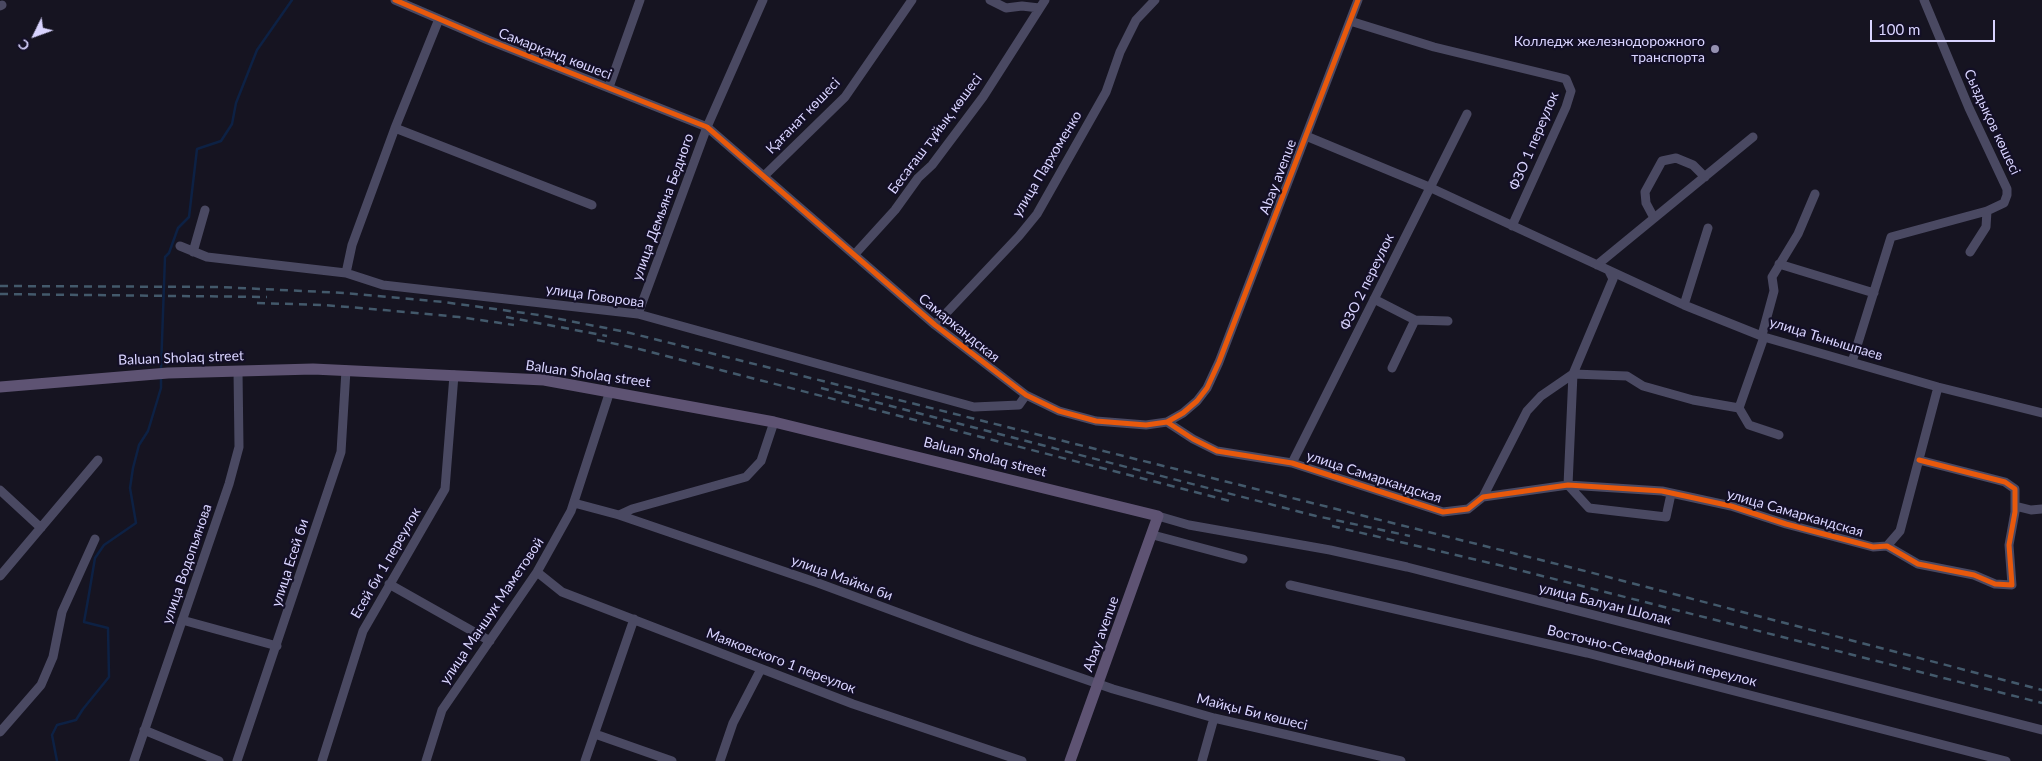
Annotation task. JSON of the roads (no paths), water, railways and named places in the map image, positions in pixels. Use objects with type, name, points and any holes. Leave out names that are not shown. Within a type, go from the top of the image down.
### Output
[{"type":"main road","name":"Baluan Sholaq street","points":[[0,387],[108,377],[238,370],[346,370],[544,380],[774,422],[1158,516]]},
{"type":"main road","name":"Abay avenue","points":[[1070,761],[1153,535],[1158,516]]},
{"type":"street","name":"Самарқанд көшесі","points":[[395,0],[707,127]]},
{"type":"street","points":[[609,88],[640,0]]},
{"type":"street","name":"улица Демьяна Бедного","points":[[638,314],[707,127],[763,0]]},
{"type":"street","name":"Қағанат көшесі","points":[[764,176],[845,97],[912,0]]},
{"type":"street","points":[[990,0],[1006,8],[1022,6],[1039,8]]},
{"type":"street","name":"Бесағаш тұйық көшесі","points":[[855,254],[894,210],[918,178],[932,165],[983,97],[1045,0]]},
{"type":"street","name":"улица Пархоменко","points":[[935,325],[1019,236],[1037,214],[1106,92],[1120,52],[1136,20],[1155,0]]},
{"type":"street","name":"Abay avenue","points":[[1219,362],[1358,0]]},
{"type":"street","name":"Сыздықов көшесі","points":[[1874,293],[1891,237],[1987,211],[2004,203],[2007,189],[1969,108],[1924,0]]},
{"type":"street","points":[[346,273],[352,245],[395,128],[439,19]]},
{"type":"street","name":"ФЗО 1 переулок","points":[[1350,21],[1434,47],[1566,79],[1571,91],[1566,107],[1512,226]]},
{"type":"street","name":"ФЗО 2 переулок","points":[[1292,463],[1466,114]]},
{"type":"street","name":"Самаркандская","points":[[707,127],[935,325],[1026,396],[1059,411],[1096,421],[1146,425],[1167,422],[1183,413],[1197,401],[1207,388],[1219,362]]},
{"type":"street","points":[[395,128],[592,204]]},
{"type":"street","points":[[1306,136],[1429,187],[1609,270],[1613,279],[1573,374],[1568,484],[1588,508],[1666,517],[1671,494]]},
{"type":"street","points":[[1597,265],[1753,137]]},
{"type":"street","points":[[1654,218],[1646,204],[1645,192],[1662,161],[1676,158],[1694,165],[1705,177]]},
{"type":"street","points":[[1779,435],[1749,425],[1740,408],[1763,336],[1774,291],[1772,276],[1798,234],[1815,194]]},
{"type":"street","points":[[194,252],[205,210]]},
{"type":"street","points":[[1970,252],[1986,227],[1987,211]]},
{"type":"street","points":[[1684,305],[1708,228]]},
{"type":"street","name":"улица Говорова","points":[[180,246],[207,257],[346,273],[383,284],[638,314],[974,407],[1019,404],[1026,396]]},
{"type":"street","points":[[1779,264],[1874,293],[1852,362]]},
{"type":"street","name":"улица Тынышпаев","points":[[1609,270],[1684,305],[1763,336],[1938,387],[2042,413]]},
{"type":"street","points":[[1374,299],[1415,320],[1448,321]]},
{"type":"street","points":[[1392,368],[1415,320]]},
{"type":"street","name":"улица Водопьянова","points":[[134,761],[229,484],[239,447],[238,370]]},
{"type":"street","name":"улица Есей би","points":[[237,761],[341,452],[346,370]]},
{"type":"street","points":[[1483,497],[1527,411],[1541,396],[1573,374],[1627,376],[1643,386],[1693,400],[1740,408]]},
{"type":"street","name":"Есей би 1 переулок","points":[[322,761],[363,631],[445,489],[454,375]]},
{"type":"street","points":[[1887,546],[1900,531],[1938,387]]},
{"type":"street","name":"улица Маншук Маметовой","points":[[426,761],[442,710],[537,572],[571,511],[610,391]]},
{"type":"street","points":[[619,515],[632,509],[746,477],[761,461],[774,422]]},
{"type":"street","name":"улица Самаркандская","points":[[1167,422],[1193,439],[1217,451],[1292,463],[1442,512],[1468,509],[1483,497],[1568,484],[1662,491],[1731,506],[1786,524],[1873,547],[1887,546],[1918,564],[1974,575],[1995,584],[2012,585],[2008,545],[2015,506]]},
{"type":"street","points":[[0,576],[98,460]]},
{"type":"street","points":[[1919,460],[2004,482],[2015,489],[2015,506],[2031,510],[2042,509]]},
{"type":"street","points":[[0,490],[41,528]]},
{"type":"street","name":"улица Майкы би","points":[[574,503],[619,515],[818,583],[1098,684]]},
{"type":"street","name":"улица Балуан Шолак","points":[[1158,516],[1189,525],[1330,550],[1407,567],[2042,730]]},
{"type":"street","points":[[1153,535],[1243,559]]},
{"type":"street","points":[[0,732],[41,685],[53,657],[62,612],[95,539]]},
{"type":"street","name":"Маяковского 1 переулок","points":[[537,572],[562,592],[853,704],[1022,761]]},
{"type":"street","points":[[389,584],[490,641]]},
{"type":"street","name":"Восточно-Семафорный переулок","points":[[1290,585],[1587,653],[2006,761]]},
{"type":"street","points":[[586,761],[634,619]]},
{"type":"street","points":[[182,620],[277,646]]},
{"type":"street","points":[[720,761],[733,723],[761,669]]},
{"type":"street","name":"Майқы Би көшесі","points":[[1098,684],[1214,718],[1401,761]]},
{"type":"street","points":[[1202,761],[1214,718]]},
{"type":"street","points":[[144,730],[219,761]]},
{"type":"street","points":[[595,734],[672,761]]},
{"type":"waterway","points":[[161,369],[165,257],[169,253],[178,228],[189,217],[197,149],[221,141],[232,124],[236,103],[257,50],[292,0]]},
{"type":"waterway","points":[[57,761],[52,735],[57,725],[76,720],[109,677],[108,628],[84,622],[95,558],[104,545],[136,523],[130,488],[133,468],[139,445],[148,431],[161,388],[161,377]]},
{"type":"railway","points":[[0,286],[219,287],[345,293],[443,302],[539,315],[626,332],[1589,572],[2042,690]]},
{"type":"railway","points":[[0,294],[267,297]]},
{"type":"railway","points":[[257,303],[324,305],[384,310],[459,317],[514,325]]},
{"type":"railway","points":[[506,317],[607,336]]},
{"type":"railway","points":[[597,340],[635,348],[1230,501]]},
{"type":"railway","points":[[821,388],[1316,516],[1410,536]]},
{"type":"railway","points":[[1332,526],[1507,567],[2042,703]]},
{"type":"place","name":"Колледж железнодорожного транспорта","points":[[1715,49]]}]
